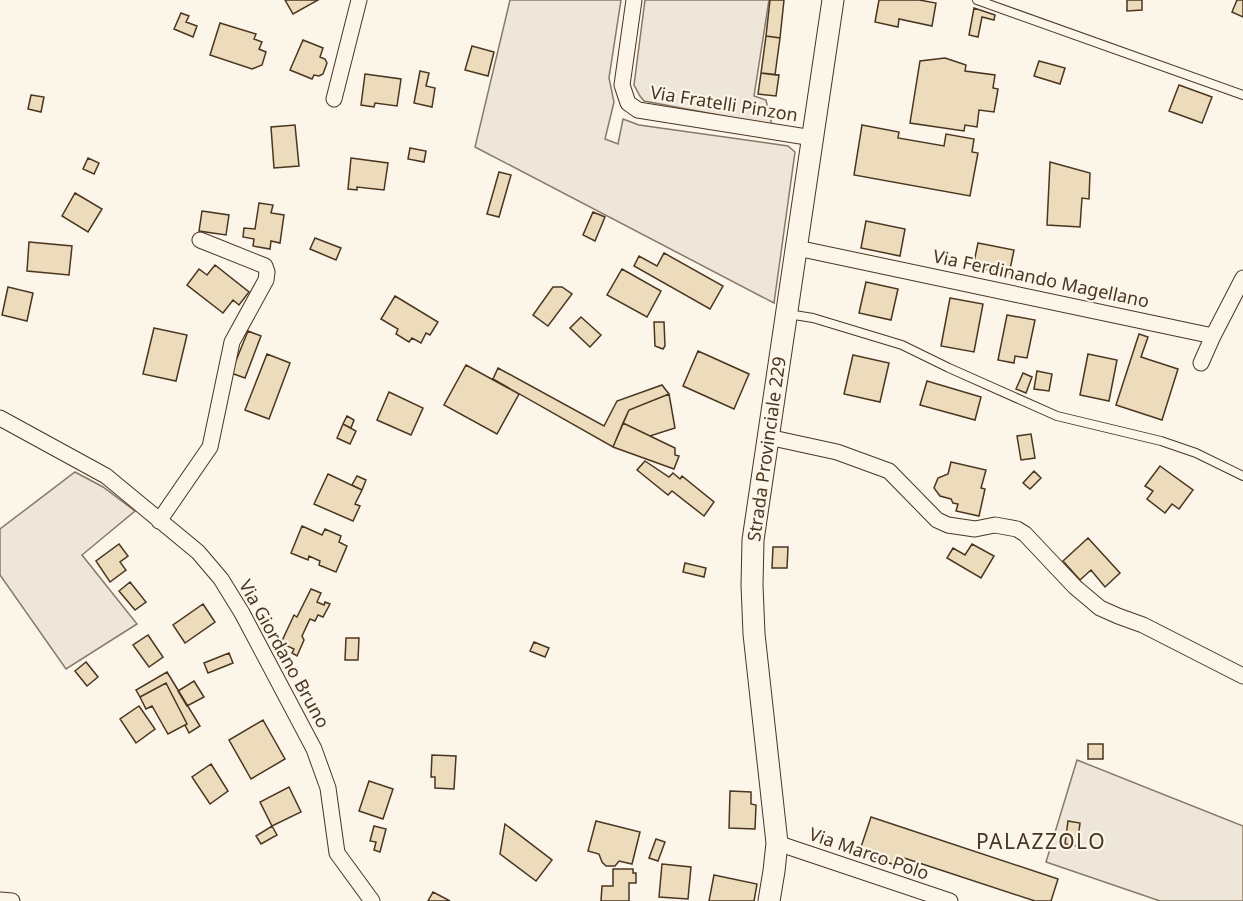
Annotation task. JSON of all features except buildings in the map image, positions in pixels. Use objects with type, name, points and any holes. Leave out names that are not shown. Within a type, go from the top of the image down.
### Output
[{"type":"street","points":[[334,99],[358,0]]},
{"type":"street","name":"Via Fratelli Pinzon","points":[[634,0],[622,85],[628,103],[638,110],[813,138]]},
{"type":"street","name":"Strada Provinciale 229","points":[[769,901],[777,843],[754,634],[753,540],[833,0]]},
{"type":"street","points":[[159,521],[210,447],[232,342],[267,280],[265,266],[200,240]]},
{"type":"street","name":"Via Ferdinando Magellano","points":[[797,248],[1213,336]]},
{"type":"street","points":[[1201,363],[1243,278]]},
{"type":"street","name":"Via Giordano Bruno","points":[[0,418],[106,476],[198,552],[221,579],[242,613],[314,749],[328,788],[338,853],[372,901]]},
{"type":"street","points":[[768,437],[837,452],[889,471],[937,520],[948,525],[975,529],[995,525],[1025,534],[1075,587],[1100,608],[1143,625],[1243,676]]},
{"type":"street","name":"Via Marco Polo","points":[[777,843],[950,901]]},
{"type":"street","points":[[0,900],[12,901]]},
{"type":"lane","points":[[977,0],[1243,95]]},
{"type":"lane","points":[[787,314],[813,318],[902,345],[1057,416],[1161,441],[1196,453],[1243,476]]},
{"type":"shaded area","points":[[510,0],[621,0],[609,78],[614,102],[605,139],[618,144],[623,119],[639,125],[788,146],[795,152],[774,303],[475,147]]},
{"type":"shaded area","points":[[645,0],[769,0],[754,96],[766,100],[772,125],[644,101],[634,85]]},
{"type":"shaded area","points":[[75,472],[103,487],[135,511],[82,555],[137,624],[66,669],[0,575],[0,529]]},
{"type":"shaded area","points":[[1077,760],[1243,826],[1243,901],[1160,901],[1046,862]]},
{"type":"district","name":"PALAZZOLO","points":[[1041,842]]}]
